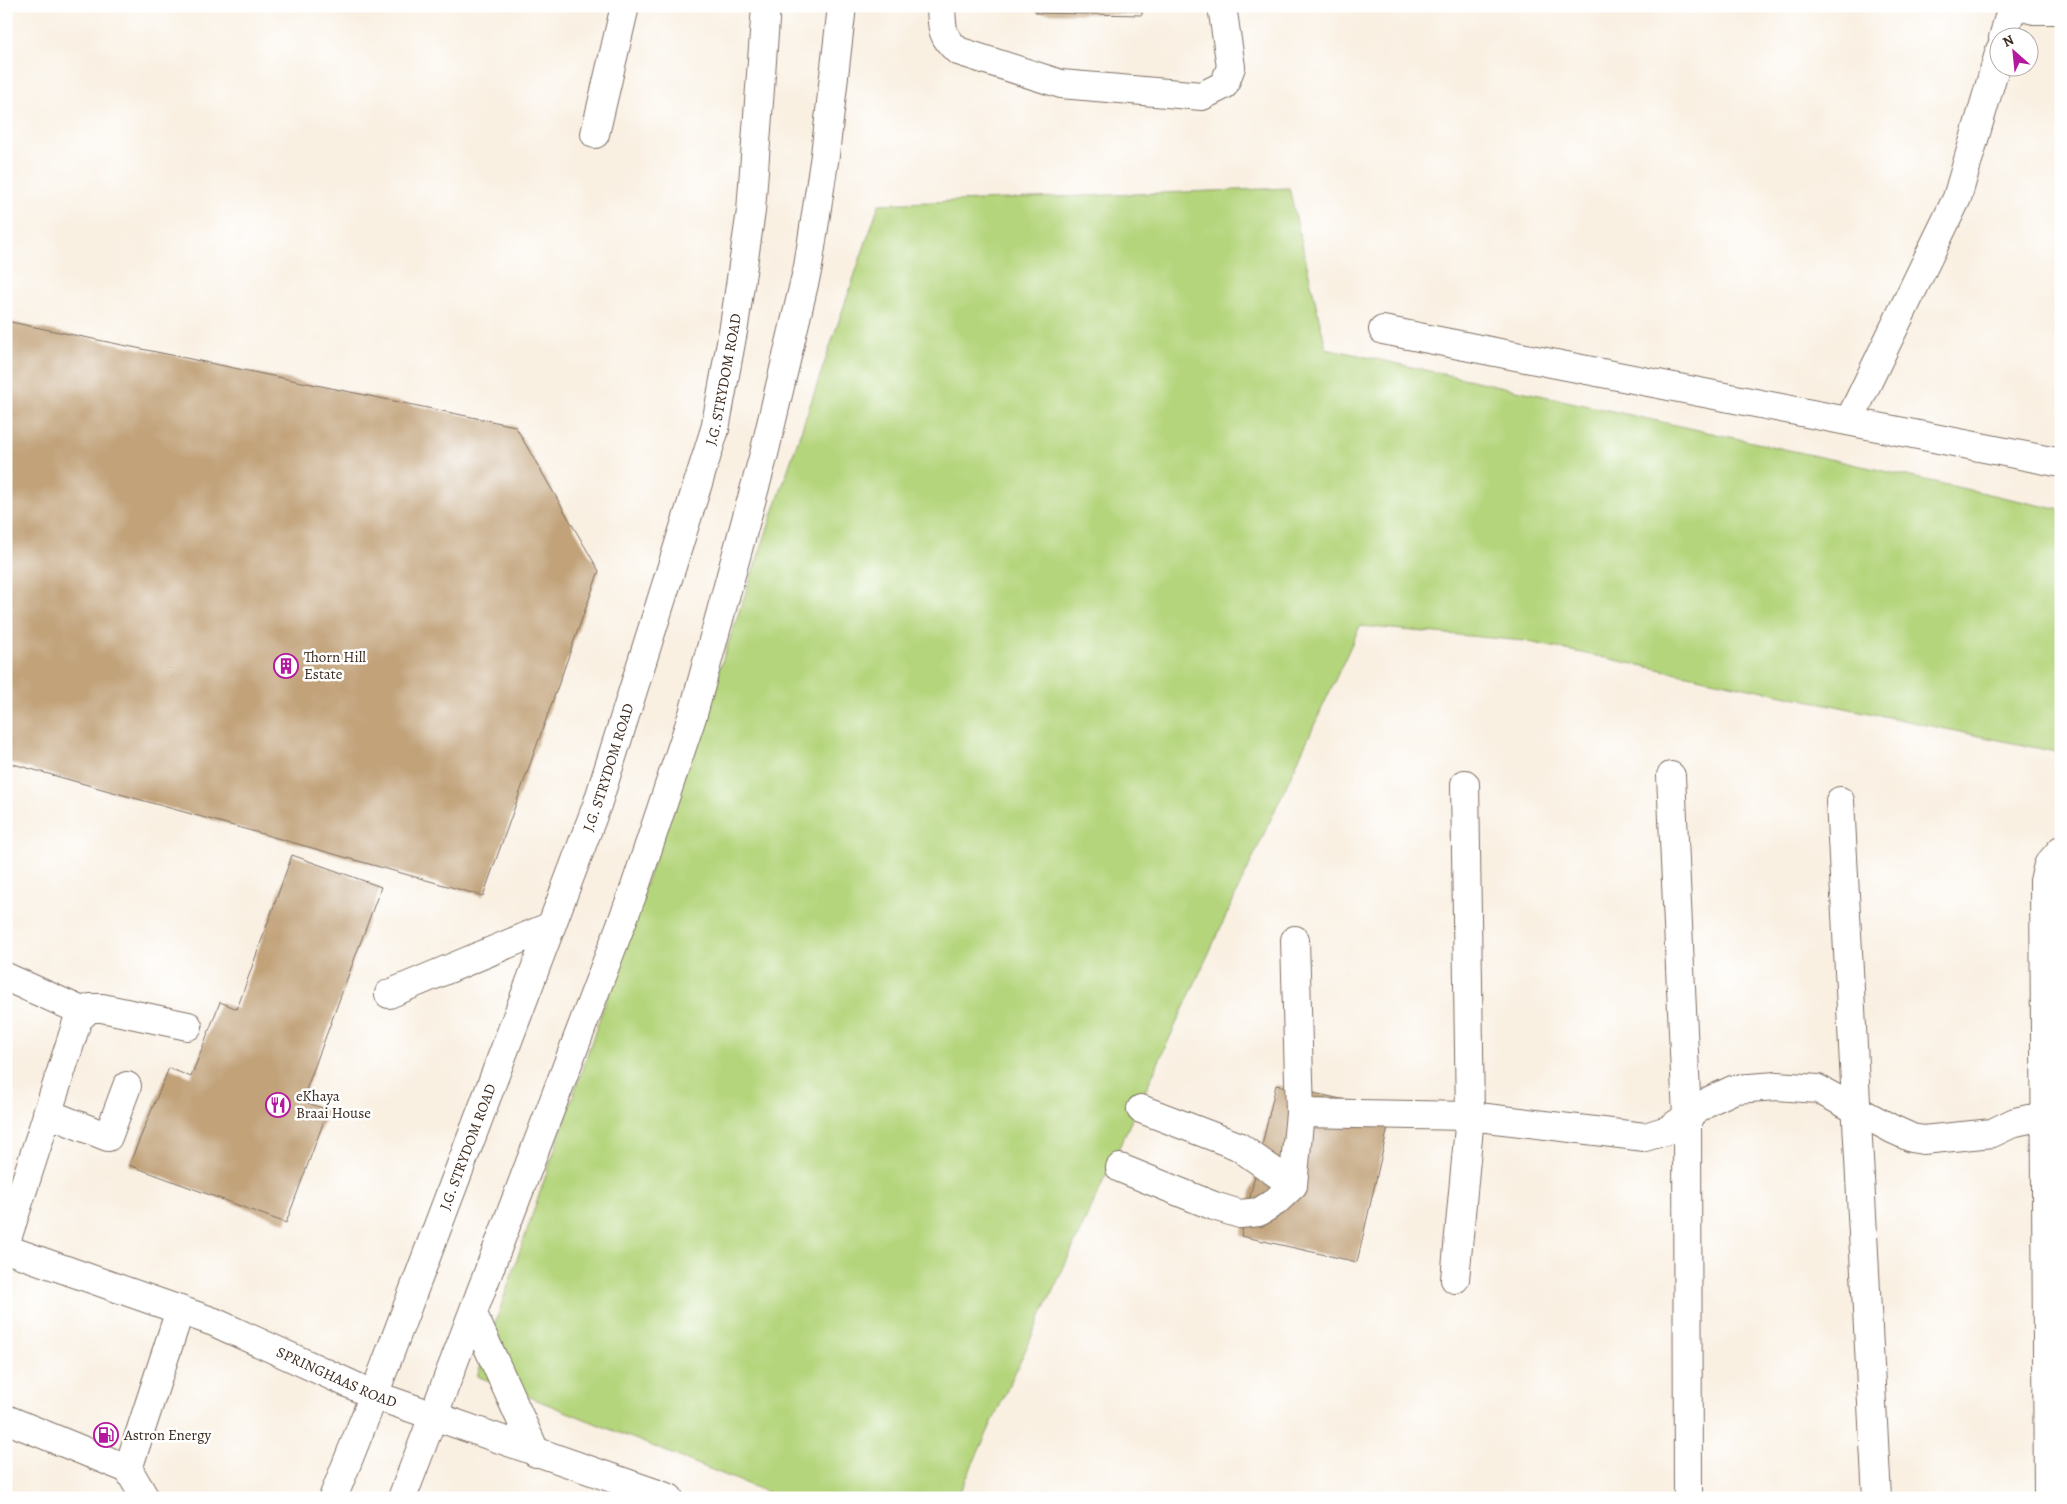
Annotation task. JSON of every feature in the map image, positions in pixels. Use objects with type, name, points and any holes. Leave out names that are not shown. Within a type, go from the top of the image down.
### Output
[{"type":"street","points":[[595,134],[625,6]]},
{"type":"street","name":"J.G. STRYDOM ROAD","points":[[333,1498],[374,1395],[597,805],[715,429],[734,326],[751,211],[766,6]]},
{"type":"street","points":[[402,1498],[633,893],[694,714],[764,454],[808,267],[825,155],[842,6]]},
{"type":"street","points":[[940,6],[942,31],[948,42],[958,51],[1061,84],[1202,96],[1224,85],[1231,67],[1222,6]]},
{"type":"street","points":[[2006,28],[2012,6]]},
{"type":"street","points":[[2019,6],[2034,10],[2061,10]]},
{"type":"street","points":[[1849,421],[1957,198],[1992,78]]},
{"type":"street","points":[[1383,330],[2061,463]]},
{"type":"street","points":[[1671,776],[1687,1116],[1688,1498]]},
{"type":"street","points":[[1455,1279],[1470,1116],[1465,784]]},
{"type":"street","points":[[1840,801],[1877,1498]]},
{"type":"street","points":[[2048,1498],[2052,1117],[2044,881],[2048,865],[2061,850]]},
{"type":"street","points":[[389,994],[551,926]]},
{"type":"street","points":[[1120,1168],[1214,1206],[1240,1214],[1259,1212],[1275,1202],[1293,1185],[1300,1113],[1295,940]]},
{"type":"street","points":[[6,978],[84,1012]]},
{"type":"street","points":[[6,1242],[78,1019],[90,1008],[102,1008],[188,1026]]},
{"type":"street","points":[[47,1113],[108,1137],[127,1086]]},
{"type":"street","points":[[1300,1113],[1470,1116],[1645,1137],[1668,1130],[1711,1100],[1735,1089],[1778,1086],[1818,1089],[1912,1138],[1923,1140],[1992,1133],[2015,1122],[2052,1117]]},
{"type":"street","points":[[1141,1109],[1238,1146],[1293,1185]]},
{"type":"street","name":"SPRINGHAAS ROAD","points":[[6,1249],[214,1322],[374,1395],[669,1498]]},
{"type":"street","points":[[128,1469],[180,1310]]},
{"type":"street","points":[[473,1314],[536,1452]]},
{"type":"street","points":[[6,1419],[128,1469],[145,1498]]},
{"type":"green space","points":[[1289,188],[1326,348],[2061,510],[2061,753],[1524,641],[1360,626],[957,1498],[782,1498],[477,1376],[879,204]]},
{"type":"building","points":[[1036,6],[1142,6],[1142,15],[1036,13]]},
{"type":"building","name":"Thorn Hill Estate","points":[[6,321],[515,426],[599,571],[483,896],[6,762]]},
{"type":"building","points":[[292,855],[381,887],[302,1101],[328,1110],[286,1223],[129,1165],[169,1068],[191,1077],[220,1002],[237,1009]]},
{"type":"building","points":[[1276,1085],[1392,1110],[1357,1262],[1241,1236]]},
{"type":"place","name":"Thorn Hill Estate","points":[[286,666]]},
{"type":"place","name":"eKhaya Braai House","points":[[278,1105]]},
{"type":"place","name":"Astron Energy","points":[[106,1435]]}]
